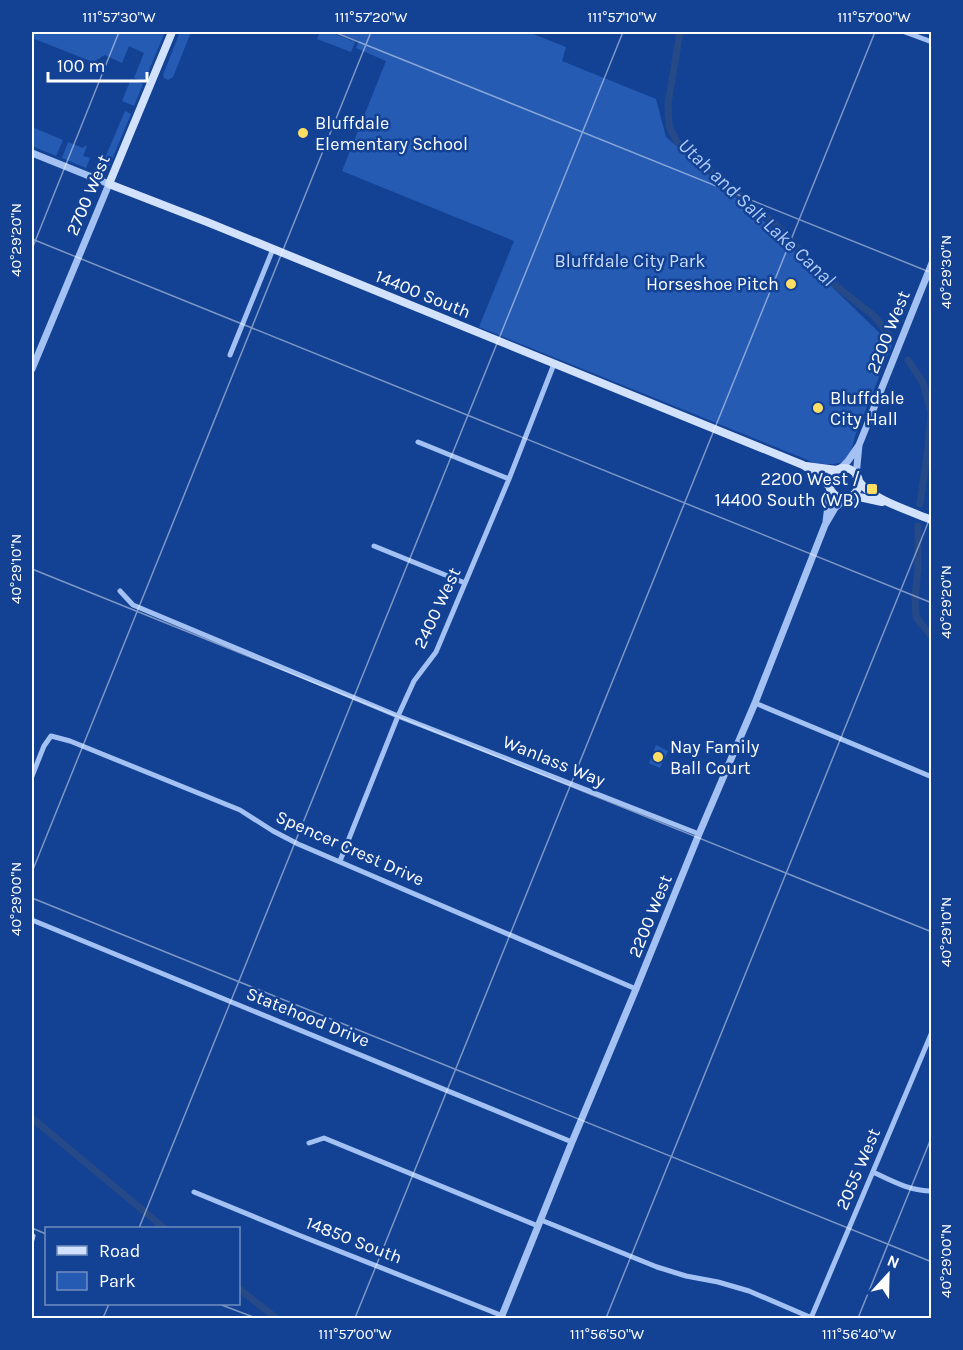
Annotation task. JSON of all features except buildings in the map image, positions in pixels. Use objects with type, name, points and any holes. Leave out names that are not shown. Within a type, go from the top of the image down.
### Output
[{"type":"main road","name":"2700 West","points":[[108,184],[172,32]]},
{"type":"main road","name":"14400 South","points":[[108,184],[803,465],[821,477],[829,487]]},
{"type":"main road","name":"14400 South","points":[[803,465],[838,469]]},
{"type":"main road","points":[[890,503],[859,496],[837,496],[829,487],[830,477],[838,469],[849,469],[868,491],[890,503],[932,520]]},
{"type":"main road","points":[[848,497],[857,489],[857,478]]},
{"type":"street","points":[[905,32],[932,42]]},
{"type":"street","name":"14400 South","points":[[32,153],[108,184]]},
{"type":"street","name":"2700 West","points":[[32,369],[108,184]]},
{"type":"street","points":[[230,355],[273,249]]},
{"type":"street","name":"2200 West","points":[[838,469],[848,461],[859,445],[932,263]]},
{"type":"street","name":"2400 West","points":[[340,861],[414,681],[436,652],[509,479],[554,364]]},
{"type":"street","points":[[418,442],[509,479]]},
{"type":"street","name":"2200 West","points":[[857,478],[859,445]]},
{"type":"street","name":"2200 West","points":[[825,525],[829,487]]},
{"type":"street","name":"2200 West","points":[[502,1317],[572,1142],[755,703],[825,525],[835,508],[848,497]]},
{"type":"street","points":[[374,546],[465,583]]},
{"type":"street","name":"Wanlass Way","points":[[120,591],[133,605],[398,716],[699,834]]},
{"type":"street","points":[[755,703],[932,777]]},
{"type":"street","name":"Spencer Crest Drive","points":[[32,776],[44,746],[51,736],[70,741],[240,810],[298,844],[636,989]]},
{"type":"street","name":"Statehood Drive","points":[[32,920],[572,1142]]},
{"type":"street","name":"2055 West","points":[[812,1318],[932,1032]]},
{"type":"street","points":[[309,1143],[324,1138],[657,1267],[749,1291],[812,1318]]},
{"type":"street","points":[[873,1172],[904,1186],[920,1191],[932,1191]]},
{"type":"street","name":"14850 South","points":[[194,1192],[502,1317]]},
{"type":"green space","points":[[32,32],[165,32],[144,82],[134,78],[144,53],[129,46],[122,63],[105,55],[93,62],[32,38]]},
{"type":"green space","points":[[180,32],[191,32],[173,77],[168,80],[163,75]]},
{"type":"green space","points":[[320,32],[330,32],[355,42],[351,52],[317,39]]},
{"type":"green space","name":"Bluffdale City Park","points":[[336,32],[528,32],[566,47],[562,61],[656,99],[666,137],[767,224],[892,345],[847,458],[832,464],[815,463],[479,327],[514,241],[342,171],[386,61],[356,48],[359,41]]},
{"type":"green space","points":[[131,79],[143,84],[134,106],[122,101]]},
{"type":"green space","points":[[125,111],[131,114],[108,169],[102,174],[94,171],[97,161],[103,163]]},
{"type":"green space","points":[[32,127],[63,140],[56,156],[32,146]]},
{"type":"green space","points":[[68,142],[83,148],[87,146],[83,156],[90,158],[86,168],[62,158]]},
{"type":"green space","name":"Nay Family Ball Court","points":[[656,745],[668,751],[660,768],[649,763]]},
{"type":"waterway","name":"Utah and Salt Lake Canal","points":[[680,32],[668,104],[669,126],[677,142],[775,224],[824,276],[875,317],[890,336]]},
{"type":"waterway","name":"Utah and Salt Lake Canal","points":[[908,360],[923,383],[931,412],[920,504]]},
{"type":"waterway","name":"Utah and Salt Lake Canal","points":[[918,526],[916,617],[932,637]]},
{"type":"waterway","points":[[32,1118],[163,1227]]},
{"type":"waterway","points":[[240,1290],[276,1318]]},
{"type":"place","name":"Bluffdale Elementary School","points":[[303,133]]},
{"type":"place","name":"Horseshoe Pitch","points":[[791,284]]},
{"type":"place","name":"Bluffdale City Hall","points":[[818,408]]},
{"type":"place","name":"2200 West / 14400 South (WB)","points":[[872,489]]},
{"type":"place","name":"Nay Family Ball Court","points":[[658,757]]}]
